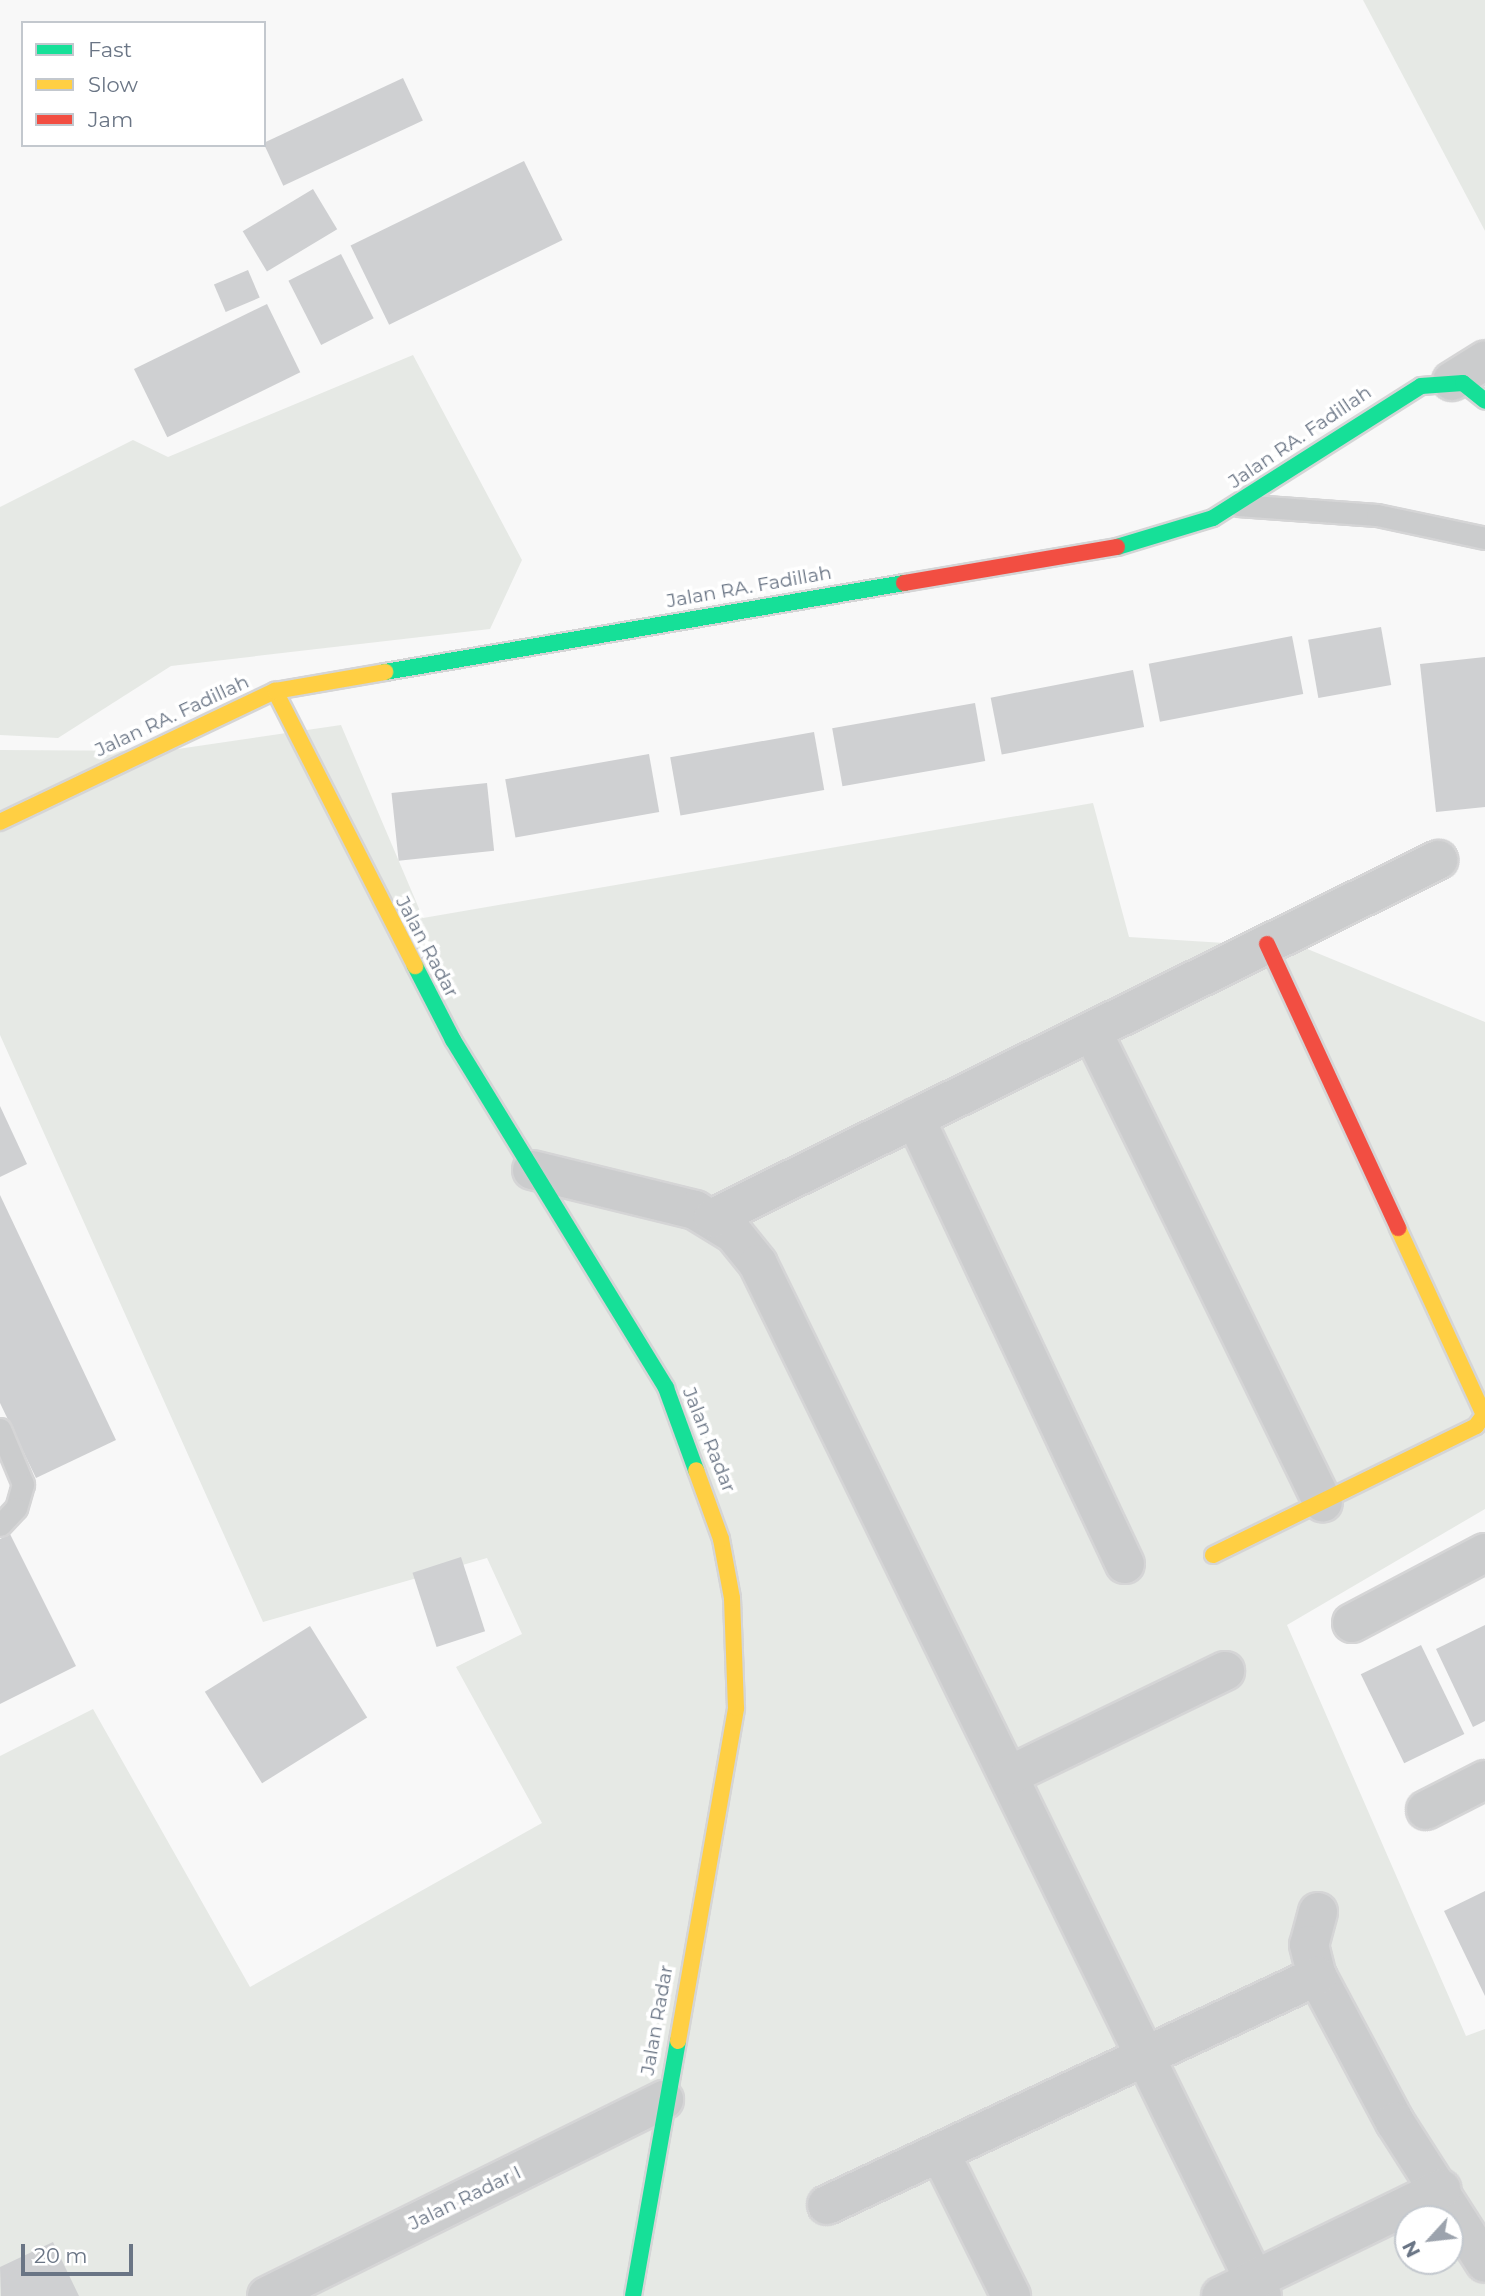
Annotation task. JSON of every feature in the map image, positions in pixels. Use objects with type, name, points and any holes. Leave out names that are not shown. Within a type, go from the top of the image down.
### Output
[{"type":"street","points":[[1452,381],[1485,360]]},
{"type":"street","points":[[1452,381],[1470,386],[1485,401]]},
{"type":"street","name":"Jalan RA. Fadillah","points":[[0,822],[275,691],[1150,541],[1236,505],[1399,397],[1452,381]]},
{"type":"street","name":"Jalan Radar","points":[[275,691],[397,940],[532,1170],[666,1388],[711,1499],[733,1598],[736,1708],[664,2100],[633,2296]]},
{"type":"street","points":[[713,1218],[1438,860]]},
{"type":"street","points":[[1213,1555],[1476,1426],[1485,1412],[1267,944]]},
{"type":"street","points":[[1092,1031],[1323,1503]]},
{"type":"street","points":[[915,1118],[1125,1564]]},
{"type":"street","points":[[532,1170],[651,1194],[713,1218],[747,1248],[781,1303],[1258,2288]]},
{"type":"street","points":[[1352,1623],[1485,1553]]},
{"type":"street","points":[[1010,1775],[1225,1671]]},
{"type":"street","points":[[1426,1810],[1485,1780]]},
{"type":"street","points":[[1318,1912],[1309,1945],[1317,1976],[1395,2122],[1441,2189],[1485,2263]]},
{"type":"street","points":[[827,2205],[1317,1976]]},
{"type":"street","name":"Jalan Radar I","points":[[267,2296],[664,2100]]},
{"type":"street","points":[[940,2153],[1011,2296]]},
{"type":"street","points":[[1221,2296],[1258,2288],[1441,2189]]},
{"type":"lane","points":[[1236,505],[1377,515],[1485,538]]},
{"type":"lane","points":[[0,1429],[23,1483],[16,1508],[0,1525]]},
{"type":"shaded area","points":[[1363,0],[1485,0],[1485,231]]},
{"type":"shaded area","points":[[413,355],[522,560],[490,629],[171,666],[58,738],[0,735],[0,507],[133,440],[168,457]]},
{"type":"shaded area","points":[[341,725],[423,918],[1093,803],[1129,937],[1305,948],[1485,1022],[1485,1509],[1287,1625],[1466,2036],[1485,2029],[1485,2296],[0,2296],[0,1756],[93,1709],[250,1987],[542,1823],[456,1667],[522,1634],[487,1558],[263,1622],[0,1035],[0,750],[164,751]]},
{"type":"building","points":[[403,78],[423,121],[283,186],[265,147],[266,142]]},
{"type":"building","points":[[524,161],[563,240],[389,325],[351,246]]},
{"type":"building","points":[[313,189],[337,229],[267,272],[243,231]]},
{"type":"building","points":[[341,254],[374,318],[321,345],[288,281]]},
{"type":"building","points":[[248,270],[260,298],[226,312],[214,284]]},
{"type":"building","points":[[267,304],[300,372],[167,437],[134,369]]},
{"type":"building","points":[[1381,627],[1391,685],[1318,698],[1308,640]]},
{"type":"building","points":[[1292,636],[1303,694],[1160,722],[1149,664]]},
{"type":"building","points":[[1485,657],[1485,807],[1436,812],[1420,664]]},
{"type":"building","points":[[1133,670],[1144,727],[1002,755],[991,698]]},
{"type":"building","points":[[975,703],[985,761],[842,786],[832,728]]},
{"type":"building","points":[[814,732],[824,790],[680,815],[670,757]]},
{"type":"building","points":[[649,754],[659,812],[515,837],[505,779]]},
{"type":"building","points":[[487,783],[494,851],[399,861],[392,793]]},
{"type":"building","points":[[0,1106],[27,1164],[0,1177]]},
{"type":"building","points":[[0,1195],[116,1440],[36,1478],[0,1403]]},
{"type":"building","points":[[10,1534],[76,1666],[0,1704],[0,1539]]},
{"type":"building","points":[[461,1557],[485,1631],[437,1647],[412,1573]]},
{"type":"building","points":[[1485,1625],[1485,1721],[1473,1727],[1436,1649]]},
{"type":"building","points":[[310,1626],[367,1718],[262,1783],[205,1692]]},
{"type":"building","points":[[1421,1645],[1464,1734],[1404,1763],[1361,1674]]},
{"type":"building","points":[[1485,1891],[1485,1996],[1444,1911]]},
{"type":"building","points":[[53,2242],[79,2296],[1,2296],[0,2267]]},
{"type":"traffic: fast","points":[[1117,547],[1213,518],[1421,386],[1463,383],[1485,401]]},
{"type":"traffic: fast","points":[[385,672],[904,583]]},
{"type":"traffic: fast","points":[[415,966],[453,1040],[666,1388],[696,1470]]},
{"type":"traffic: fast","points":[[633,2296],[678,2041]]},
{"type":"traffic: slow","points":[[0,822],[275,691],[385,672]]},
{"type":"traffic: slow","points":[[275,691],[415,966]]},
{"type":"traffic: slow","points":[[1213,1555],[1476,1426],[1484,1415],[1398,1228]]},
{"type":"traffic: slow","points":[[678,2041],[736,1708],[732,1598],[721,1539],[696,1470]]},
{"type":"traffic: jam","points":[[904,583],[1117,547]]},
{"type":"traffic: jam","points":[[1267,944],[1398,1228]]}]
